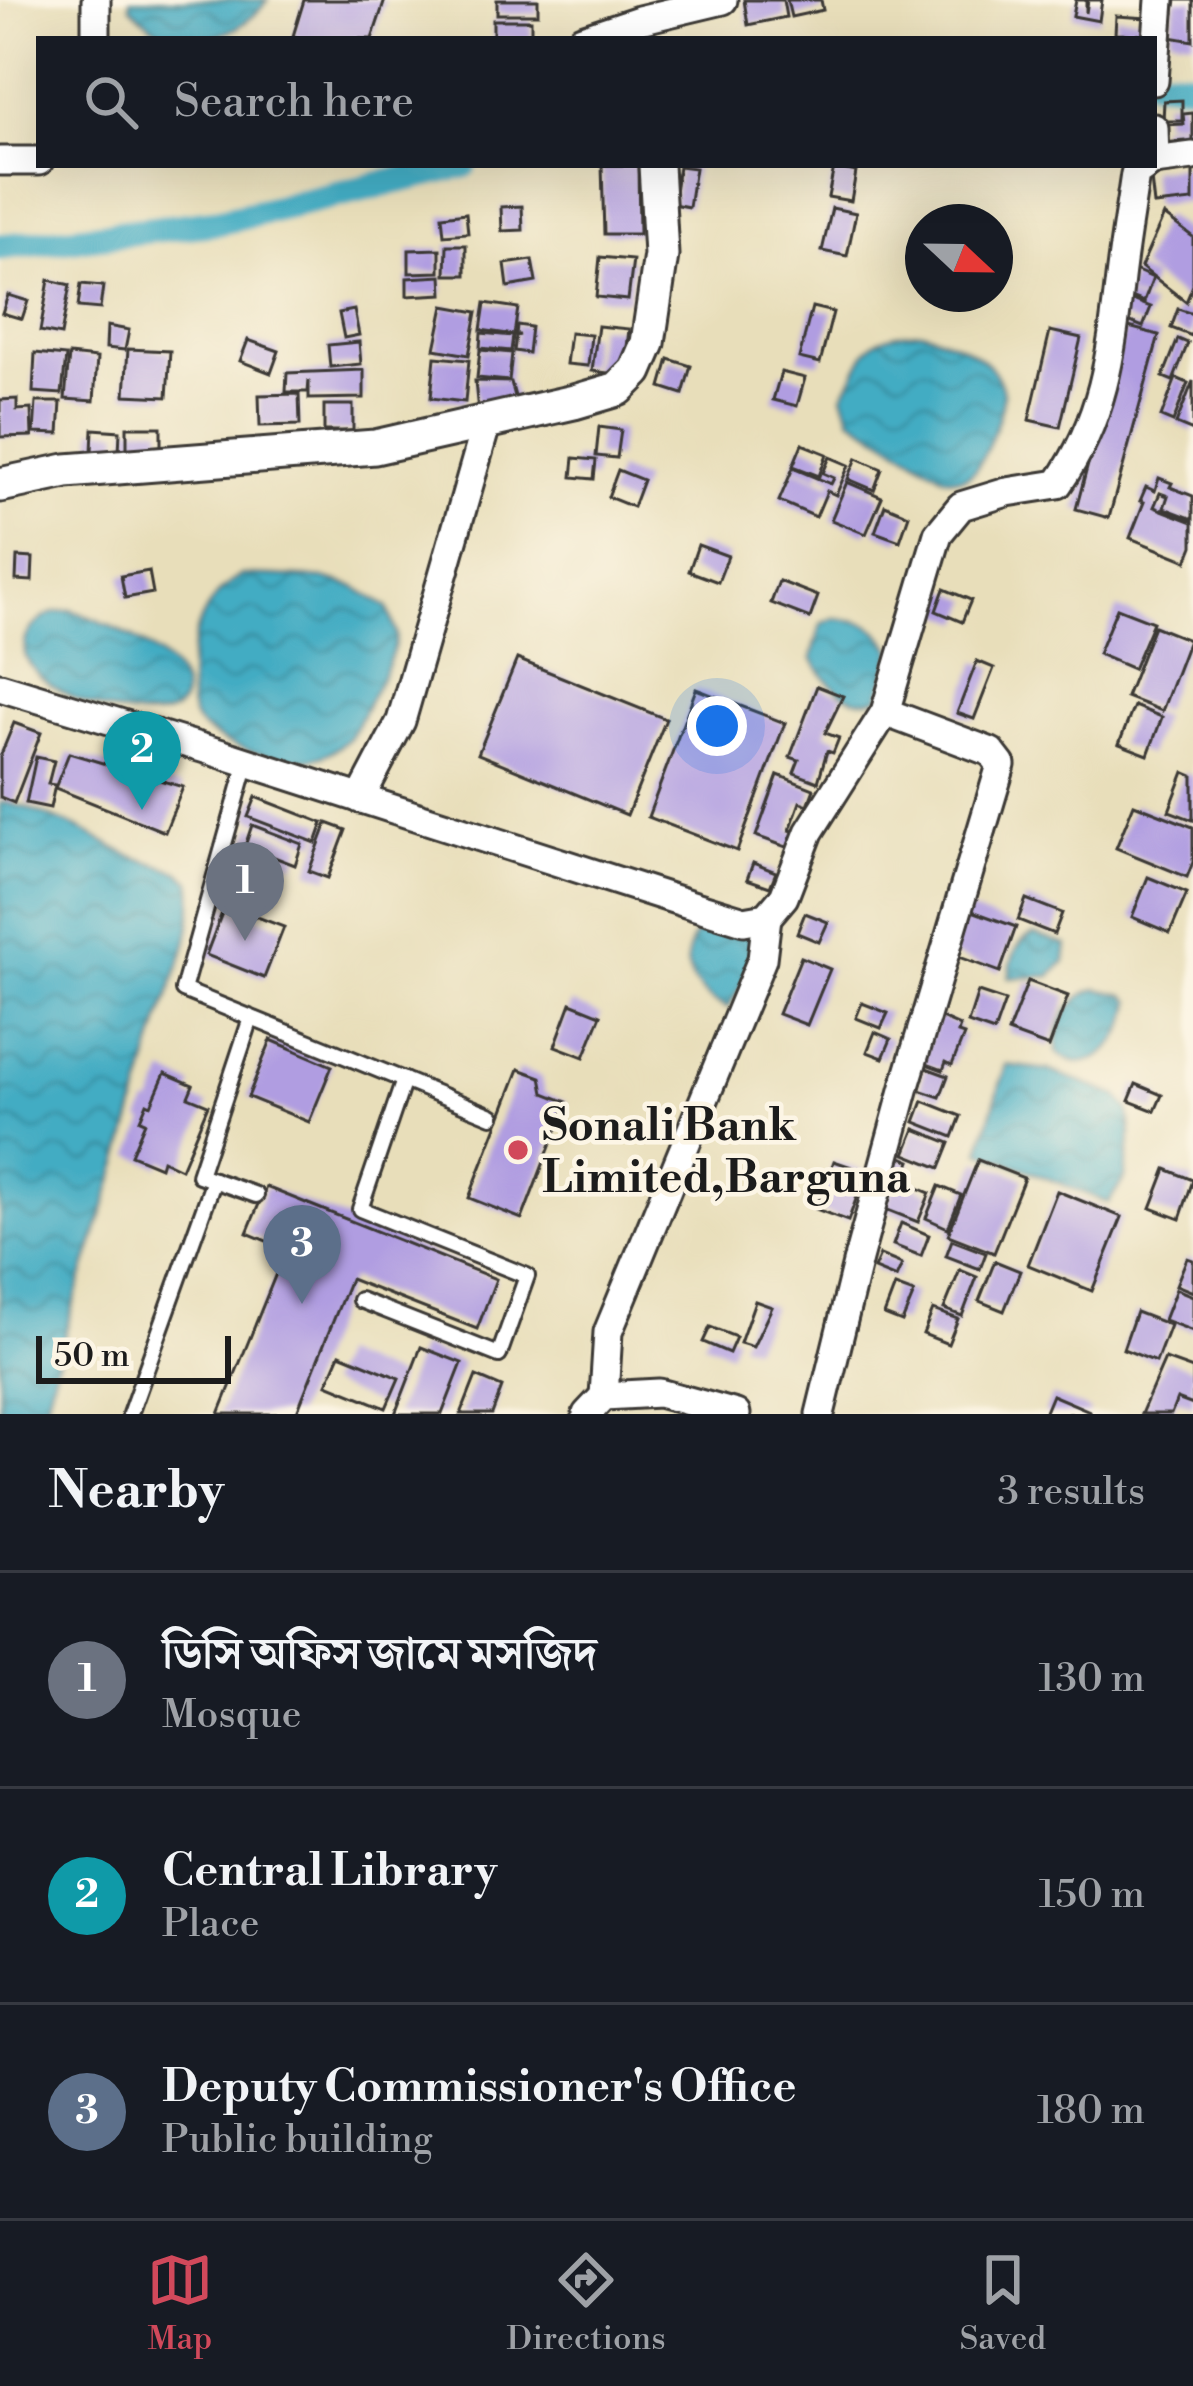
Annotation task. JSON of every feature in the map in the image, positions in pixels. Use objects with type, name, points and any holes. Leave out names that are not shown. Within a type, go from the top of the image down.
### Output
[{"type":"street","points":[[96,0],[96,36]]},
{"type":"street","points":[[591,36],[723,0]]},
{"type":"street","points":[[1157,41],[1160,1]]},
{"type":"street","points":[[1157,161],[1193,156]]},
{"type":"street","points":[[0,161],[36,161]]},
{"type":"street","points":[[0,485],[65,471],[375,447],[618,389],[636,371],[648,343],[661,256],[656,168]]},
{"type":"street","points":[[736,1414],[658,1393],[596,1405],[608,1332],[762,959],[767,917],[784,897],[809,832],[885,712],[938,534],[961,506],[1058,484],[1078,454],[1110,361],[1135,174],[1144,168]]},
{"type":"street","points":[[360,799],[401,721],[487,422]]},
{"type":"street","points":[[0,687],[744,921],[767,917]]},
{"type":"street","points":[[820,1414],[906,1083],[1001,764],[991,752],[885,712]]},
{"type":"lane","points":[[247,762],[183,990],[492,1116]]},
{"type":"lane","points":[[251,1018],[199,1175],[256,1195]]},
{"type":"lane","points":[[360,1300],[499,1355],[527,1276],[360,1209],[404,1080]]},
{"type":"lane","points":[[130,1414],[214,1180]]},
{"type":"water","points":[[130,0],[268,0],[244,23],[215,36],[168,35],[130,7]]},
{"type":"water","points":[[921,331],[982,359],[999,379],[1001,409],[988,446],[966,477],[945,477],[851,418],[843,395],[877,341]]},
{"type":"water","points":[[243,575],[323,578],[355,587],[387,607],[396,633],[390,658],[354,731],[328,753],[302,759],[250,751],[217,738],[193,717],[189,677],[199,626],[216,597]]},
{"type":"water","points":[[71,610],[122,632],[168,663],[183,687],[180,706],[154,716],[119,713],[69,696],[37,674],[27,660],[25,645],[31,629],[49,615]]},
{"type":"water","points":[[835,618],[869,625],[893,650],[879,697],[849,697],[824,676],[812,658],[821,624]]},
{"type":"water","points":[[0,802],[76,827],[131,856],[179,871],[192,882],[191,920],[183,954],[44,1414],[0,1414]]},
{"type":"water","points":[[748,927],[765,944],[728,1008],[696,984],[687,958],[700,930]]},
{"type":"water","points":[[1034,934],[1067,945],[1065,961],[1051,976],[1009,978],[1018,946]]},
{"type":"water","points":[[1097,989],[1125,995],[1132,1002],[1124,1029],[1096,1059],[1071,1061],[1057,1053],[1062,1023],[1079,998]]},
{"type":"water","points":[[1006,1065],[1048,1070],[1118,1096],[1129,1110],[1125,1178],[1108,1203],[980,1151]]},
{"type":"building","points":[[304,0],[385,0],[373,36],[293,36]]},
{"type":"building","points":[[497,0],[538,0],[538,14],[497,14]]},
{"type":"building","points":[[744,0],[783,0],[786,17],[748,25]]},
{"type":"building","points":[[787,0],[821,0],[823,10],[791,17]]},
{"type":"building","points":[[1076,0],[1086,0],[1086,13],[1088,0],[1102,0],[1099,21],[1073,16]]},
{"type":"building","points":[[1176,0],[1193,0],[1193,41],[1170,37]]},
{"type":"building","points":[[1116,16],[1147,18],[1146,35],[1115,34]]},
{"type":"building","points":[[493,20],[531,20],[531,36],[493,36]]},
{"type":"building","points":[[1182,100],[1182,121],[1163,121],[1164,101]]},
{"type":"building","points":[[1193,113],[1193,149],[1186,150],[1185,141],[1162,143],[1160,125],[1184,124],[1183,114]]},
{"type":"building","points":[[1193,165],[1193,201],[1154,205],[1150,170]]},
{"type":"building","points":[[602,168],[638,168],[639,234],[604,234]]},
{"type":"building","points":[[679,168],[695,168],[689,207],[673,204]]},
{"type":"building","points":[[834,168],[856,172],[851,201],[828,197]]},
{"type":"building","points":[[522,206],[523,230],[502,231],[501,207]]},
{"type":"building","points":[[832,208],[856,213],[847,256],[822,251]]},
{"type":"building","points":[[466,213],[468,233],[444,235],[442,216]]},
{"type":"building","points":[[1164,215],[1193,237],[1193,285],[1186,302],[1141,267]]},
{"type":"building","points":[[447,245],[466,245],[466,275],[446,275]]},
{"type":"building","points":[[440,249],[440,272],[409,273],[409,250]]},
{"type":"building","points":[[600,257],[633,260],[628,300],[596,297]]},
{"type":"building","points":[[532,260],[536,282],[508,287],[505,264]]},
{"type":"building","points":[[1135,270],[1153,278],[1144,302],[1126,295]]},
{"type":"building","points":[[442,276],[443,294],[407,296],[407,278]]},
{"type":"building","points":[[49,280],[70,285],[61,335],[40,331]]},
{"type":"building","points":[[81,284],[103,286],[100,309],[78,307]]},
{"type":"building","points":[[8,295],[28,301],[22,319],[2,313]]},
{"type":"building","points":[[1125,297],[1151,307],[1143,327],[1118,317]]},
{"type":"building","points":[[485,303],[518,308],[514,335],[481,330]]},
{"type":"building","points":[[444,306],[477,312],[469,355],[435,349]]},
{"type":"building","points":[[812,307],[833,312],[820,363],[799,358]]},
{"type":"building","points":[[1178,309],[1193,314],[1192,336],[1171,328]]},
{"type":"building","points":[[354,310],[359,335],[344,338],[339,313]]},
{"type":"building","points":[[517,325],[531,327],[528,353],[514,351],[520,335],[516,335]]},
{"type":"building","points":[[107,326],[129,330],[125,350],[106,348]]},
{"type":"building","points":[[598,326],[629,329],[624,375],[592,371]]},
{"type":"building","points":[[1125,326],[1159,335],[1109,518],[1076,509]]},
{"type":"building","points":[[1050,331],[1081,338],[1060,427],[1029,420]]},
{"type":"building","points":[[481,333],[513,336],[511,351],[480,348]]},
{"type":"building","points":[[570,333],[591,335],[588,366],[566,364]]},
{"type":"building","points":[[1178,339],[1188,343],[1173,381],[1163,377]]},
{"type":"building","points":[[248,340],[279,351],[271,373],[240,361]]},
{"type":"building","points":[[359,342],[361,364],[330,367],[328,345]]},
{"type":"building","points":[[128,349],[170,351],[167,397],[125,395]]},
{"type":"building","points":[[480,350],[512,353],[509,381],[477,378]]},
{"type":"building","points":[[35,353],[66,356],[62,394],[33,392]]},
{"type":"building","points":[[69,355],[97,358],[94,401],[65,399]]},
{"type":"building","points":[[435,357],[469,360],[465,402],[431,398]]},
{"type":"building","points":[[669,359],[691,366],[683,394],[661,387]]},
{"type":"building","points":[[364,370],[364,398],[309,399],[309,380],[308,392],[286,392],[287,373]]},
{"type":"building","points":[[781,372],[805,378],[797,406],[773,400]]},
{"type":"building","points":[[1176,378],[1188,383],[1173,422],[1161,417]]},
{"type":"building","points":[[475,381],[511,382],[516,400],[478,412]]},
{"type":"building","points":[[1193,381],[1193,431],[1176,424]]},
{"type":"building","points":[[299,394],[300,425],[260,426],[259,395]]},
{"type":"building","points":[[17,399],[17,410],[31,409],[32,436],[0,437],[0,400]]},
{"type":"building","points":[[36,402],[61,402],[59,434],[34,433]]},
{"type":"building","points":[[324,405],[353,405],[353,431],[324,431]]},
{"type":"building","points":[[127,427],[161,427],[161,452],[127,452]]},
{"type":"building","points":[[599,427],[621,430],[617,458],[596,456]]},
{"type":"building","points":[[93,429],[120,431],[119,453],[92,452]]},
{"type":"building","points":[[802,444],[827,454],[819,476],[793,466]]},
{"type":"building","points":[[830,457],[849,465],[836,495],[827,491],[816,517],[779,501],[793,468],[831,484],[834,478],[823,473]]},
{"type":"building","points":[[574,458],[596,460],[594,479],[572,477]]},
{"type":"building","points":[[857,458],[882,469],[874,490],[848,479]]},
{"type":"building","points":[[618,470],[643,480],[633,507],[608,497]]},
{"type":"building","points":[[1159,478],[1193,496],[1193,519],[1164,508],[1168,496],[1160,493],[1154,507],[1193,522],[1193,546],[1187,561],[1130,538],[1146,487],[1155,491]]},
{"type":"building","points":[[847,482],[882,497],[866,534],[831,520]]},
{"type":"building","points":[[885,505],[909,515],[900,541],[875,532]]},
{"type":"building","points":[[698,545],[728,556],[718,582],[689,571]]},
{"type":"building","points":[[17,557],[33,558],[32,581],[16,580]]},
{"type":"building","points":[[149,571],[153,593],[125,598],[121,576]]},
{"type":"building","points":[[779,581],[818,596],[810,618],[771,603]]},
{"type":"building","points":[[944,589],[971,600],[962,622],[936,611]]},
{"type":"building","points":[[1117,608],[1153,622],[1133,669],[1098,654]]},
{"type":"building","points":[[1154,626],[1189,640],[1162,711],[1126,697]]},
{"type":"building","points":[[517,659],[666,719],[627,815],[478,754]]},
{"type":"building","points":[[977,661],[994,668],[974,719],[957,713]]},
{"type":"building","points":[[817,686],[843,696],[825,733],[839,738],[833,753],[827,751],[818,782],[794,773],[799,760],[790,757]]},
{"type":"building","points":[[696,689],[785,723],[737,851],[648,817]]},
{"type":"building","points":[[1134,706],[1162,717],[1148,755],[1119,744]]},
{"type":"building","points":[[14,723],[41,733],[14,803],[0,797],[0,757]]},
{"type":"building","points":[[69,753],[183,787],[165,832],[55,788]]},
{"type":"building","points":[[36,757],[54,761],[48,784],[55,785],[50,808],[26,803]]},
{"type":"building","points":[[1184,772],[1193,776],[1193,820],[1169,811]]},
{"type":"building","points":[[778,775],[814,789],[808,805],[800,802],[790,830],[798,833],[792,849],[756,836]]},
{"type":"building","points":[[256,797],[323,823],[316,843],[248,817]]},
{"type":"building","points":[[1134,804],[1193,827],[1193,862],[1187,877],[1116,848]]},
{"type":"building","points":[[327,823],[346,830],[328,878],[309,871]]},
{"type":"building","points":[[252,825],[302,844],[295,865],[245,846]]},
{"type":"building","points":[[753,863],[776,872],[770,887],[747,879]]},
{"type":"building","points":[[1148,877],[1187,893],[1170,933],[1132,917]]},
{"type":"building","points":[[1026,899],[1062,913],[1054,934],[1018,920]]},
{"type":"building","points":[[225,905],[284,927],[264,978],[206,955]]},
{"type":"building","points":[[964,908],[1016,927],[1000,972],[948,953]]},
{"type":"building","points":[[805,913],[828,922],[819,942],[797,933]]},
{"type":"building","points":[[801,957],[830,969],[807,1025],[778,1014]]},
{"type":"building","points":[[1028,981],[1068,996],[1049,1047],[1008,1032]]},
{"type":"building","points":[[978,992],[1005,1001],[994,1032],[968,1023]]},
{"type":"building","points":[[571,1003],[601,1015],[584,1057],[555,1046]]},
{"type":"building","points":[[862,1003],[888,1013],[881,1028],[856,1018]]},
{"type":"building","points":[[939,1017],[960,1026],[958,1033],[964,1035],[952,1065],[946,1062],[943,1070],[921,1062]]},
{"type":"building","points":[[875,1032],[891,1039],[883,1058],[867,1052]]},
{"type":"building","points":[[271,1040],[332,1066],[309,1122],[248,1097]]},
{"type":"building","points":[[926,1068],[948,1076],[940,1097],[919,1090]]},
{"type":"building","name":"Sonali Bank Limited,Barguna","points":[[519,1069],[541,1077],[544,1093],[567,1102],[522,1219],[469,1198]]},
{"type":"building","points":[[165,1073],[193,1085],[188,1097],[208,1105],[181,1169],[162,1160],[160,1167],[131,1155],[145,1122],[140,1120],[147,1103],[151,1105]]},
{"type":"building","points":[[1136,1084],[1162,1095],[1155,1111],[1129,1101]]},
{"type":"building","points":[[923,1101],[961,1116],[953,1137],[915,1122]]},
{"type":"building","points":[[915,1129],[950,1143],[940,1168],[905,1154]]},
{"type":"building","points":[[895,1154],[911,1161],[903,1182],[930,1193],[918,1222],[885,1209],[897,1178],[887,1174]]},
{"type":"building","points":[[978,1160],[1024,1178],[994,1253],[948,1235]]},
{"type":"building","points":[[834,1161],[866,1172],[848,1221],[816,1209]]},
{"type":"building","points":[[1166,1169],[1193,1180],[1180,1219],[1151,1208]]},
{"type":"building","points":[[939,1186],[961,1195],[948,1228],[926,1218]]},
{"type":"building","points":[[266,1187],[496,1279],[477,1329],[350,1279],[296,1414],[219,1414],[286,1249],[247,1233]]},
{"type":"building","points":[[1057,1191],[1122,1217],[1092,1291],[1028,1265]]},
{"type":"building","points":[[901,1223],[929,1235],[921,1256],[893,1245]]},
{"type":"building","points":[[952,1240],[986,1253],[980,1269],[946,1256]]},
{"type":"building","points":[[880,1255],[902,1264],[896,1278],[874,1269]]},
{"type":"building","points":[[1187,1258],[1193,1260],[1193,1292],[1176,1285]]},
{"type":"building","points":[[995,1261],[1020,1271],[1004,1311],[979,1301]]},
{"type":"building","points":[[960,1270],[977,1277],[962,1316],[944,1309]]},
{"type":"building","points":[[895,1286],[914,1293],[902,1322],[884,1315]]},
{"type":"building","points":[[1176,1289],[1193,1296],[1193,1331],[1164,1320]]},
{"type":"building","points":[[755,1301],[772,1307],[753,1347],[740,1343]]},
{"type":"building","points":[[933,1310],[958,1319],[948,1344],[923,1334]]},
{"type":"building","points":[[1136,1312],[1170,1325],[1156,1362],[1123,1349]]},
{"type":"building","points":[[710,1327],[736,1337],[729,1353],[703,1342]]},
{"type":"building","points":[[421,1347],[462,1363],[442,1414],[395,1414]]},
{"type":"building","points":[[340,1354],[399,1378],[386,1408],[327,1384]]},
{"type":"building","points":[[1165,1359],[1193,1369],[1193,1405],[1177,1399],[1171,1414],[1141,1414]]},
{"type":"building","points":[[476,1376],[502,1387],[492,1414],[461,1414]]},
{"type":"building","points":[[1052,1395],[1090,1411],[1089,1414],[1044,1414]]},
{"type":"waterway","points":[[1157,80],[1193,83]]},
{"type":"waterway","points":[[0,247],[218,222],[451,168]]},
{"type":"place","name":"Central Library","points":[[142,810]]},
{"type":"place","name":"ডিসি অফিস জামে মসজিদ","points":[[245,941]]},
{"type":"place","name":"Sonali Bank Limited,Barguna","points":[[518,1150]]},
{"type":"place","name":"Deputy Commissioner's Office","points":[[302,1304]]}]
